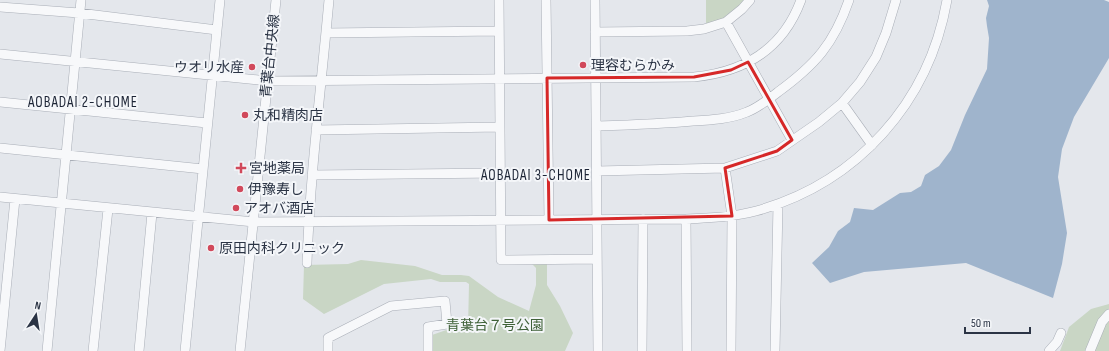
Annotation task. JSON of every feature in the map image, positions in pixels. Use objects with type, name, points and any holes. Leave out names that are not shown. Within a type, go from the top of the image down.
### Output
[{"type":"street","points":[[47,351],[81,0]]},
{"type":"street","points":[[184,351],[220,0]]},
{"type":"street","name":"青葉台中央線","points":[[240,351],[276,0]]},
{"type":"street","points":[[307,264],[308,222],[320,81],[329,0]]},
{"type":"street","points":[[499,0],[502,260],[597,259]]},
{"type":"street","points":[[546,0],[549,220]]},
{"type":"street","points":[[594,0],[598,351]]},
{"type":"street","points":[[595,32],[687,31],[704,29],[726,22],[742,9],[750,0]]},
{"type":"street","points":[[0,54],[268,81],[700,76],[712,75],[731,70],[764,52],[779,38],[791,20],[801,0]]},
{"type":"street","points":[[596,126],[672,123],[720,119],[748,112],[769,99],[800,76],[823,53],[835,34],[849,0]]},
{"type":"street","points":[[597,171],[726,168],[777,151],[842,103],[860,82],[876,57],[886,33],[896,0]]},
{"type":"street","points":[[0,197],[198,218],[254,222],[686,219],[732,216],[778,204],[823,182],[844,168],[872,145],[899,114],[921,78],[938,38],[946,0]]},
{"type":"street","points":[[0,7],[79,13],[217,30]]},
{"type":"street","points":[[726,22],[792,140]]},
{"type":"street","points":[[326,33],[499,31]]},
{"type":"street","points":[[0,102],[207,123]]},
{"type":"street","points":[[842,103],[872,145]]},
{"type":"street","points":[[316,130],[500,128]]},
{"type":"street","points":[[0,148],[203,169]]},
{"type":"street","points":[[726,168],[732,216],[731,351]]},
{"type":"street","points":[[312,175],[500,172]]},
{"type":"street","points":[[0,351],[15,199]]},
{"type":"street","points":[[775,351],[778,204]]},
{"type":"street","points":[[93,351],[108,209]]},
{"type":"street","points":[[139,351],[152,213]]},
{"type":"street","points":[[642,351],[643,219]]},
{"type":"street","points":[[686,219],[687,351]]},
{"type":"street","points":[[328,351],[328,338],[391,306],[445,301],[447,324],[428,326],[428,351]]},
{"type":"street","points":[[1090,351],[1102,322],[1109,314]]},
{"type":"street","points":[[1049,351],[1057,342],[1061,333]]},
{"type":"highlighted area","points":[[748,62],[792,140],[777,151],[725,168],[732,216],[549,220],[547,78],[694,77],[731,70]]},
{"type":"green space","points":[[706,0],[744,0],[737,9],[727,16],[706,25]]},
{"type":"green space","name":"青葉台７号公園","points":[[361,260],[415,266],[442,275],[469,276],[498,297],[529,311],[536,285],[536,268],[532,264],[547,264],[547,285],[560,306],[573,333],[565,351],[432,351],[432,335],[452,328],[468,328],[469,284],[466,282],[440,282],[431,279],[384,284],[324,314],[303,299],[304,265],[348,264]]},
{"type":"green space","points":[[1109,304],[1109,351],[1060,351],[1069,327],[1091,309]]},
{"type":"water","points":[[987,0],[1104,0],[1109,2],[1109,58],[1074,117],[1062,149],[1058,177],[1067,233],[1062,264],[1053,298],[966,263],[864,272],[830,283],[812,263],[829,247],[838,231],[850,222],[854,208],[873,210],[900,193],[911,192],[921,186],[925,175],[939,166],[951,150],[965,115],[987,69],[989,38],[986,18],[989,6]]},
{"type":"place","name":"理容むらかみ","points":[[583,65]]},
{"type":"place","name":"ウオリ水産","points":[[252,67]]},
{"type":"place","name":"丸和精肉店","points":[[245,115]]},
{"type":"place","name":"宮地薬局","points":[[241,168]]},
{"type":"place","name":"伊豫寿し","points":[[240,189]]},
{"type":"place","name":"アオバ酒店","points":[[236,208]]},
{"type":"place","name":"原田内科クリニック","points":[[211,248]]},
{"type":"district","name":"AOBADAI 2-CHOME","points":[[83,102]]},
{"type":"district","name":"AOBADAI 3-CHOME","points":[[536,175]]}]
